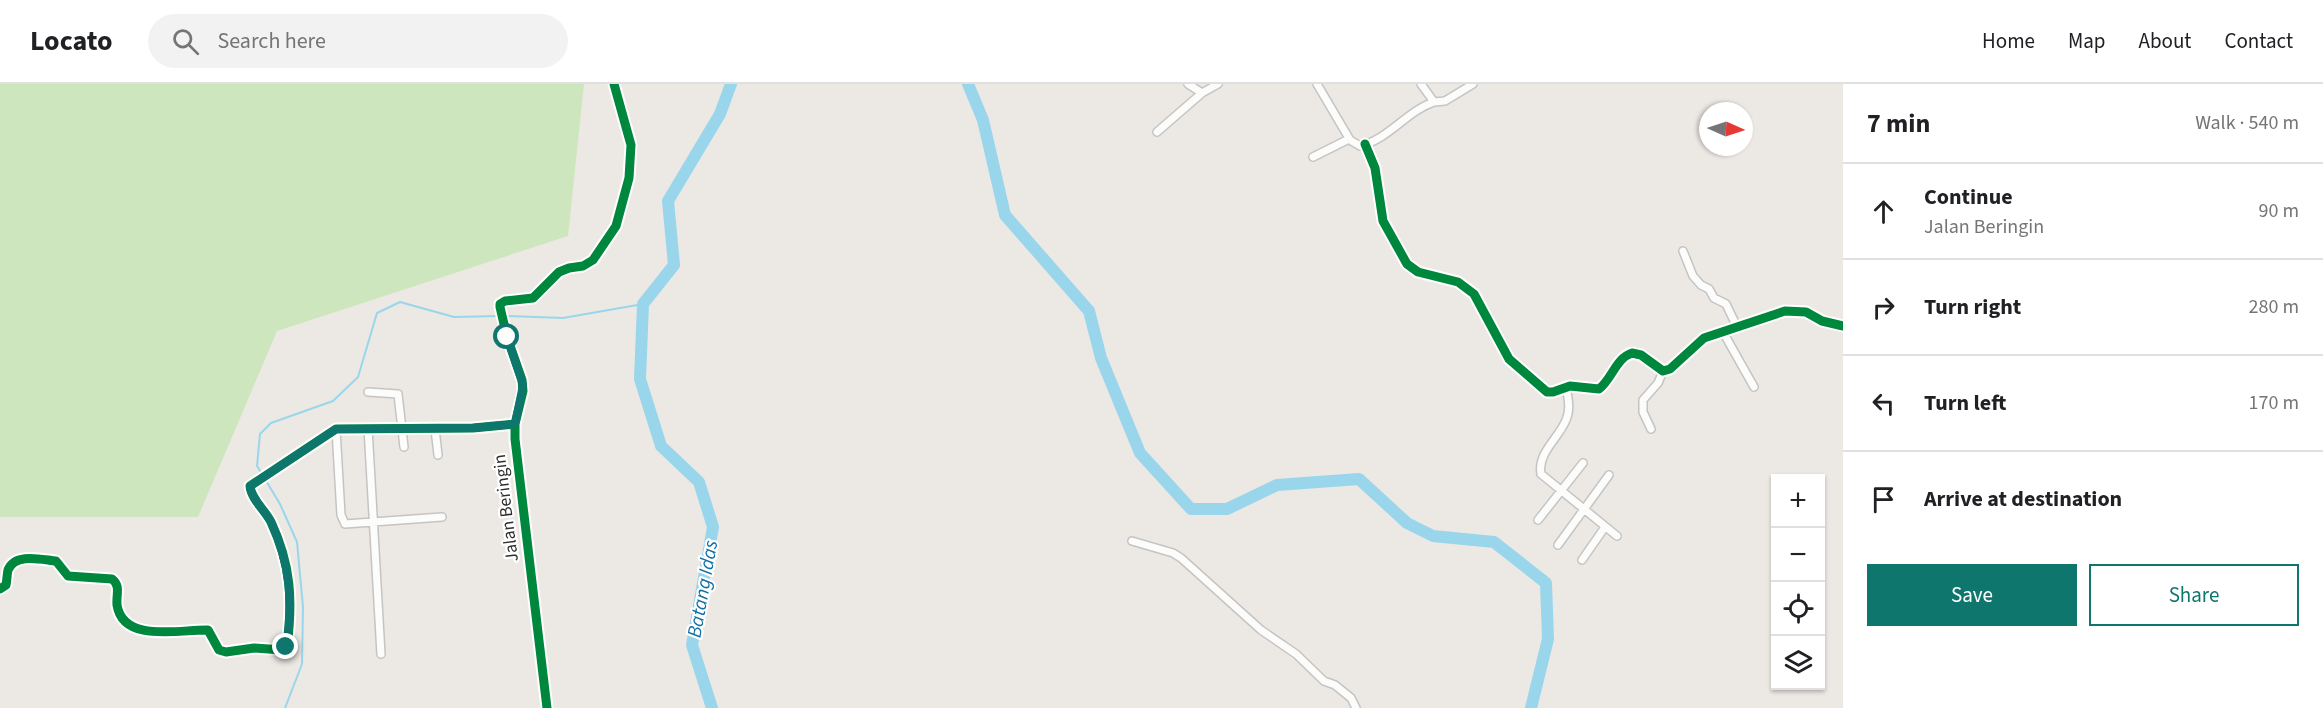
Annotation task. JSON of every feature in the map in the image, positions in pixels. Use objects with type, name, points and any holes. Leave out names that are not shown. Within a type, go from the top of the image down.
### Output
[{"type":"street","name":"Jalan Beringin","points":[[547,708],[515,424],[523,391],[522,380],[505,328],[500,303],[505,300],[533,298],[559,272],[589,264],[616,226],[628,185],[631,154],[630,139],[614,84]]},
{"type":"street","points":[[1188,84],[1202,93]]},
{"type":"street","points":[[1157,132],[1202,93],[1218,84]]},
{"type":"street","points":[[1317,84],[1349,139],[1355,144],[1365,144],[1417,111],[1434,102],[1445,101],[1473,84]]},
{"type":"street","points":[[1421,84],[1434,102]]},
{"type":"street","points":[[1313,157],[1349,139]]},
{"type":"street","points":[[1365,144],[1375,168],[1383,220],[1407,264],[1418,272],[1450,280],[1466,288],[1479,302],[1498,341],[1515,365],[1547,392],[1566,387],[1599,389],[1622,359],[1632,353],[1641,355],[1663,370],[1672,368],[1699,341],[1792,310],[1806,312],[1822,321],[1843,326]]},
{"type":"street","points":[[1683,251],[1693,276],[1698,283],[1709,289],[1714,298],[1724,302],[1737,327]]},
{"type":"street","points":[[1723,332],[1754,387]]},
{"type":"street","points":[[1651,429],[1643,412],[1643,400],[1658,383],[1663,370]]},
{"type":"street","points":[[1566,387],[1569,405],[1566,419],[1547,449],[1540,467],[1542,477],[1617,536]]},
{"type":"street","points":[[368,392],[398,394],[400,428],[404,447]]},
{"type":"street","points":[[0,589],[6,585],[11,565],[18,561],[25,558],[56,561],[59,562],[65,575],[115,581],[118,588],[119,611],[126,621],[138,629],[164,632],[208,630],[219,650],[226,652],[254,648],[283,650],[286,647],[291,604],[287,565],[278,537],[267,515],[251,492],[250,486],[336,429],[473,428],[515,424]]},
{"type":"street","points":[[368,428],[381,654]]},
{"type":"street","points":[[336,429],[343,522],[351,525],[442,517]]},
{"type":"street","points":[[435,429],[438,455]]},
{"type":"street","points":[[1538,520],[1583,463]]},
{"type":"street","points":[[1558,545],[1609,475]]},
{"type":"street","points":[[1582,560],[1605,526]]},
{"type":"street","points":[[1132,542],[1173,553],[1181,558],[1261,630],[1296,654],[1324,681],[1335,685],[1351,698],[1356,708]]},
{"type":"green space","points":[[0,84],[584,84],[568,236],[277,331],[198,517],[0,517]]},
{"type":"waterway","name":"Batang Idas","points":[[712,708],[692,645],[713,527],[699,482],[661,446],[640,379],[643,304],[674,265],[668,201],[720,114],[731,84]]},
{"type":"waterway","points":[[968,84],[983,120],[1005,215],[1089,311],[1101,358],[1140,453],[1191,509],[1227,509],[1277,485],[1359,479],[1407,523],[1433,536],[1494,542],[1546,583],[1548,639],[1531,708]]},
{"type":"waterway","points":[[262,474],[257,466],[260,434],[271,423],[333,401],[358,377],[377,313],[400,302],[454,317],[499,316]]},
{"type":"waterway","points":[[505,316],[563,318],[643,304]]},
{"type":"waterway","points":[[265,479],[280,504],[297,542],[303,607],[302,664],[285,708]]},
{"type":"cycle path","points":[[547,708],[515,439],[515,424],[523,391],[522,380],[507,337],[500,304],[505,301],[533,298],[559,272],[583,266],[593,260],[616,226],[629,178],[631,145],[614,84]]},
{"type":"cycle path","points":[[1365,144],[1375,168],[1383,221],[1407,264],[1418,272],[1458,282],[1474,294],[1509,359],[1547,392],[1570,386],[1599,389],[1622,359],[1632,353],[1641,355],[1663,371],[1670,369],[1704,338],[1785,311],[1806,312],[1822,321],[1843,326]]},
{"type":"cycle path","points":[[0,589],[6,585],[8,570],[17,561],[30,558],[56,561],[68,576],[112,579],[117,587],[117,605],[122,617],[130,625],[142,630],[155,632],[208,630],[219,650],[226,652],[254,648],[283,650],[287,647],[290,614],[289,583],[283,553],[271,522],[253,495],[250,486],[336,429],[473,428],[515,424]]},
{"type":"route","points":[[286,647],[291,604],[287,565],[278,537],[267,515],[251,492],[250,486],[336,429],[473,428],[515,424],[523,385],[507,337]]}]
